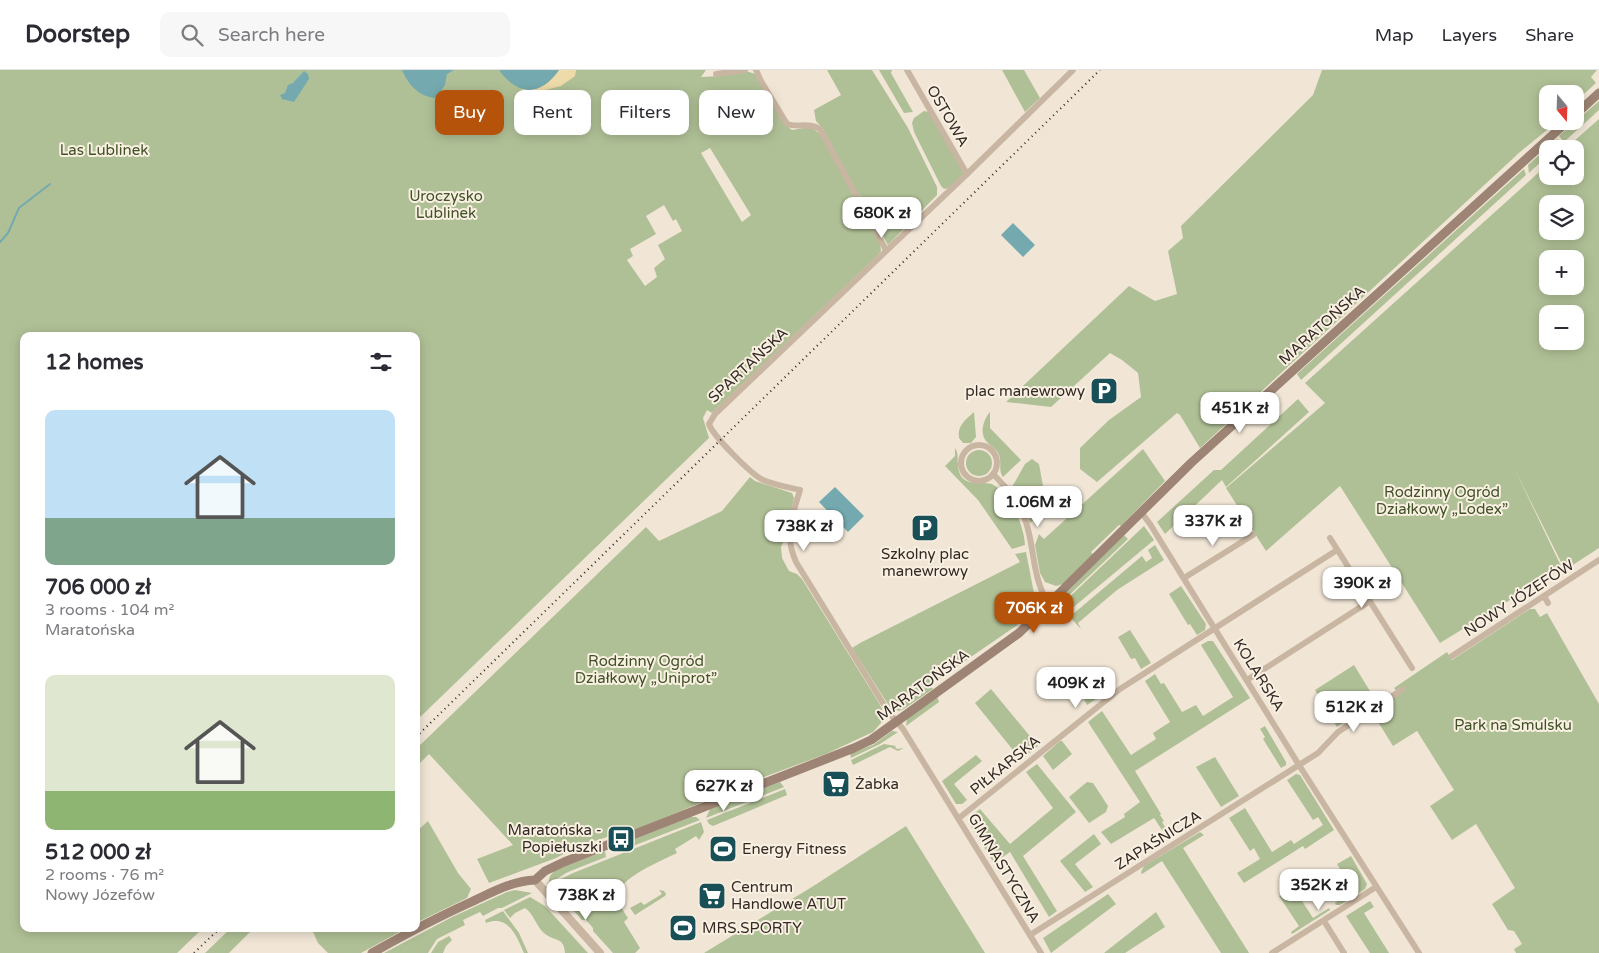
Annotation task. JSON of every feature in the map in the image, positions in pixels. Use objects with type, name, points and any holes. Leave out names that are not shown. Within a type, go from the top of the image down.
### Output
[{"type":"main road","points":[[1584,107],[1599,93]]},
{"type":"main road","name":"MARATOŃSKA","points":[[420,928],[502,887],[522,881],[535,880],[545,871],[564,862],[860,746],[871,740],[1019,633],[1191,463],[1558,130]]},
{"type":"main road","name":"MARATOŃSKA","points":[[372,953],[412,932]]},
{"type":"street","points":[[716,74],[745,70]]},
{"type":"street","points":[[756,70],[761,82],[787,124],[792,126],[811,125],[820,129],[886,250]]},
{"type":"street","name":"OSTOWA","points":[[907,70],[967,174]]},
{"type":"street","name":"SPARTAŃSKA","points":[[889,713],[793,555],[790,543],[790,527],[800,490],[759,477],[720,440],[709,424],[713,416],[967,174],[1073,70]]},
{"type":"street","points":[[976,446],[988,448],[996,458],[997,464],[993,474],[983,481],[972,480],[967,477],[963,472],[961,462],[966,451],[976,446]]},
{"type":"street","points":[[993,474],[1014,498],[1024,517],[1039,587],[1049,604]]},
{"type":"street","name":"KOLARSKA","points":[[1141,512],[1419,953]]},
{"type":"street","points":[[1184,578],[1253,534]]},
{"type":"street","points":[[1330,538],[1412,668]]},
{"type":"street","name":"PIŁKARSKA","points":[[959,818],[1120,689],[1337,550]]},
{"type":"street","name":"NOWY JÓZEFÓW","points":[[1452,656],[1599,560]]},
{"type":"street","points":[[1544,596],[1548,603]]},
{"type":"street","points":[[1247,680],[1370,601]]},
{"type":"street","points":[[1299,765],[1318,753],[1338,732],[1404,689]]},
{"type":"street","name":"GIMNASTYCZNA","points":[[889,713],[959,818],[1041,953]]},
{"type":"street","name":"ZAPAŚNICZA","points":[[1030,935],[1299,765]]},
{"type":"street","points":[[535,880],[600,953]]},
{"type":"street","points":[[1272,953],[1376,887]]},
{"type":"street","points":[[1324,921],[1344,953]]},
{"type":"green space","name":"Uroczysko Lublinek","points":[[0,70],[706,70],[701,77],[720,76],[746,71],[755,74],[765,90],[699,90],[699,135],[773,135],[773,103],[787,126],[792,130],[810,127],[821,134],[824,130],[816,121],[814,110],[841,95],[827,70],[872,70],[908,128],[937,187],[937,195],[888,245],[859,194],[853,196],[880,242],[881,251],[877,256],[712,413],[707,410],[703,418],[709,438],[420,717],[420,332],[20,332],[20,932],[199,932],[177,953],[0,953]],"holes":[[[710,148],[751,215],[742,222],[701,153]],[[664,205],[673,221],[676,219],[682,231],[658,245],[665,259],[654,268],[657,277],[645,286],[627,260],[633,256],[630,249],[656,234],[646,216]]]},
{"type":"green space","points":[[879,70],[892,70],[891,73],[913,112],[904,113]]},
{"type":"green space","points":[[1002,70],[1024,70],[1040,98],[1025,112]]},
{"type":"green space","points":[[1322,70],[1597,70],[1591,77],[1596,83],[1584,94],[1584,85],[1539,85],[1539,130],[1547,130],[1520,152],[1200,448],[1177,413],[1097,482],[1080,469],[1080,448],[1109,420],[1141,397],[1138,373],[1110,353],[1051,407],[1006,402],[1129,286],[1155,301],[1177,294],[1168,251],[1183,238],[1181,226],[1313,95]]},
{"type":"green space","points":[[1599,101],[1599,110],[1584,124],[1584,114]]},
{"type":"green space","points":[[924,111],[929,112],[964,174],[949,188],[944,189],[941,186],[914,132],[912,123],[914,118]]},
{"type":"green space","name":"Rodzinny Ogród Działkowy „Lodex”","points":[[1599,119],[1599,548],[1565,570],[1515,470],[1562,568],[1440,643],[1340,486],[1266,551],[1226,488],[1325,403],[1305,383],[1539,172],[1539,185],[1584,185],[1584,140],[1575,140]]},
{"type":"green space","points":[[1566,130],[1577,130],[1566,140],[1562,140],[1559,136]]},
{"type":"green space","points":[[1539,155],[1539,164],[1529,173],[1528,165]]},
{"type":"green space","points":[[1524,169],[1526,175],[1301,380],[1297,374]]},
{"type":"green space","points":[[1298,399],[1309,412],[1226,487],[1222,480],[1165,534],[1157,522],[1214,470],[1221,470]]},
{"type":"green space","points":[[974,412],[976,437],[971,443],[963,443],[959,438],[960,427]]},
{"type":"green space","points":[[990,412],[990,428],[1021,460],[1003,477],[999,455],[986,441],[983,434],[984,422]]},
{"type":"green space","points":[[955,448],[959,472],[965,480],[992,484],[1011,503],[1022,529],[1025,545],[1012,549],[978,500],[945,466],[955,456]]},
{"type":"green space","points":[[1143,449],[1165,481],[1121,526],[1119,525],[1091,552],[1093,554],[1063,584],[1056,586],[1045,582],[1040,573],[1035,545],[1039,534],[1044,539]]},
{"type":"green space","points":[[979,450],[988,454],[992,463],[988,472],[979,476],[970,472],[966,463],[970,454]]},
{"type":"green space","points":[[1032,459],[1039,464],[1045,497],[1034,508],[1030,504],[1026,507],[1037,518],[1030,523],[1024,506],[1012,487],[1025,464]]},
{"type":"green space","name":"Rodzinny Ogród Działkowy „Uniprot”","points":[[750,477],[755,481],[792,493],[794,498],[786,536],[781,547],[782,558],[789,571],[797,574],[802,579],[879,703],[883,718],[881,723],[873,732],[826,754],[753,781],[628,833],[616,834],[577,847],[556,858],[489,883],[477,859],[513,845],[429,754],[420,763],[420,745],[646,527],[659,541],[722,511]]},
{"type":"green space","points":[[1144,526],[1154,540],[1070,610],[1073,614],[1142,556],[1146,562],[1152,558],[1148,550],[1155,545],[1164,560],[1117,590],[1078,623],[1081,629],[1060,606]]},
{"type":"green space","points":[[1124,535],[1128,539],[1043,620],[1041,618]]},
{"type":"green space","points":[[1026,552],[1034,593],[1029,613],[1016,626],[930,685],[933,689],[904,709],[899,711],[891,709],[852,648],[1020,562],[1015,554]]},
{"type":"green space","points":[[1181,586],[1206,624],[1205,630],[1197,635],[1190,624],[1188,625],[1169,594]]},
{"type":"green space","name":"Park na Smulsku","points":[[1530,609],[1535,609],[1540,617],[1547,613],[1599,704],[1599,953],[1516,953],[1514,949],[1522,944],[1514,931],[1508,930],[1492,904],[1515,888],[1476,824],[1452,840],[1430,806],[1454,790],[1417,731],[1393,746],[1375,717],[1377,710],[1397,692],[1394,688],[1447,652],[1452,660]]},
{"type":"green space","points":[[1130,630],[1151,663],[1141,669],[1135,658],[1131,659],[1118,637]]},
{"type":"green space","points":[[1208,641],[1213,641],[1250,698],[1135,771],[1161,814],[1164,821],[1162,822],[1171,837],[1168,839],[1154,818],[1111,844],[1101,832],[1125,817],[1124,814],[1140,802],[1088,722],[1102,711],[1131,755],[1156,739],[1153,733],[1170,722],[1145,681],[1155,674],[1161,684],[1164,683],[1182,712],[1196,705],[1203,716],[1233,697],[1201,645]]},
{"type":"green space","points":[[1354,665],[1376,701],[1337,727],[1315,690]]},
{"type":"green space","points":[[1080,669],[1092,686],[1090,688],[1093,693],[1095,692],[1099,697],[1087,705],[1082,696],[1078,699],[1064,682]]},
{"type":"green space","points":[[991,689],[1038,746],[1021,760],[975,703]]},
{"type":"green space","points":[[937,696],[939,702],[906,726],[907,719]]},
{"type":"green space","points":[[1265,726],[1286,762],[1286,765],[1281,768],[1263,739],[1265,737],[1260,729]]},
{"type":"green space","points":[[892,731],[898,732],[880,744],[851,758],[850,754],[873,745]]},
{"type":"green space","points":[[1060,741],[1072,754],[1053,770],[1043,756]]},
{"type":"green space","points":[[884,744],[896,746],[897,749],[904,748],[898,751],[890,747],[853,765],[851,760]]},
{"type":"green space","points":[[976,755],[982,761],[954,784],[967,800],[962,804],[956,804],[942,781]]},
{"type":"green space","points":[[1215,757],[1239,796],[1221,807],[1196,767]]},
{"type":"green space","points":[[1037,764],[1076,812],[1023,856],[1057,911],[1049,917],[1010,852],[994,863],[969,823],[970,817],[980,809],[1010,844],[1053,808],[1026,772]]},
{"type":"green space","points":[[1296,774],[1300,775],[1334,830],[1305,849],[1303,846],[1244,883],[1237,873],[1260,859],[1254,848],[1250,851],[1229,818],[1245,808],[1272,852],[1291,840],[1294,844],[1323,825],[1318,817],[1313,820],[1287,780]]},
{"type":"green space","points":[[780,782],[784,787],[706,818],[710,809]]},
{"type":"green space","points":[[1087,782],[1093,783],[1108,806],[1106,812],[1089,823],[1069,797]]},
{"type":"green space","points":[[785,789],[787,795],[713,826],[707,820]]},
{"type":"green space","points":[[690,817],[696,817],[700,820],[633,846],[630,841]]},
{"type":"green space","points":[[428,821],[458,873],[471,889],[467,898],[420,921],[420,828]]},
{"type":"green space","points":[[701,822],[704,832],[699,840],[696,836],[675,849],[677,853],[633,876],[620,890],[618,897],[628,918],[624,922],[640,948],[635,953],[613,953],[593,931],[593,928],[586,920],[582,920],[552,887],[555,882],[573,873]]},
{"type":"green space","points":[[906,826],[985,953],[704,953],[815,885]]},
{"type":"green space","points":[[1200,832],[1204,835],[1183,848],[1249,953],[1221,953],[1162,861],[1142,874],[1141,872],[1144,866]]},
{"type":"green space","points":[[1094,834],[1101,844],[1075,864],[1093,887],[1085,892],[1060,861]]},
{"type":"green space","points":[[605,851],[606,857],[568,872],[548,884],[550,876],[555,870]]},
{"type":"green space","points":[[1351,856],[1367,884],[1365,889],[1340,905],[1336,905],[1335,903],[1354,891],[1337,864]]},
{"type":"green space","points":[[1293,887],[1313,918],[1329,908],[1330,910],[1292,934],[1291,932],[1299,926],[1279,896]]},
{"type":"green space","points":[[515,890],[532,893],[483,916],[480,912],[463,920],[465,925],[437,939],[428,953],[384,953],[452,917]]},
{"type":"green space","points":[[659,890],[664,891],[665,896],[635,915],[630,908],[641,902],[644,905],[662,894]]},
{"type":"green space","points":[[1108,894],[1116,904],[1051,953],[1043,938]]},
{"type":"green space","points":[[530,897],[545,906],[588,953],[565,953],[563,944],[544,933],[531,913],[525,908],[510,918],[504,910]]},
{"type":"green space","points":[[1370,901],[1374,907],[1364,913],[1389,953],[1370,953],[1346,916]]},
{"type":"green space","points":[[503,911],[519,933],[528,953],[524,953],[515,934],[506,924],[494,921],[486,923],[485,920]]},
{"type":"green space","points":[[1156,912],[1165,927],[1125,953],[1104,953]]},
{"type":"green space","points":[[227,932],[250,932],[229,953],[205,953]]},
{"type":"green space","points":[[313,932],[400,932],[361,953],[328,953],[318,943]]},
{"type":"green space","points":[[449,936],[452,940],[446,946],[443,953],[431,953],[438,942]]},
{"type":"sand","points":[[559,70],[576,70],[575,76],[561,86],[545,90],[521,89],[538,88],[551,79]]},
{"type":"water","points":[[402,70],[454,70],[447,74],[445,85],[442,90],[435,90],[435,98],[419,92],[407,80]]},
{"type":"water","points":[[499,70],[559,70],[552,79],[537,89],[521,89],[506,79]]},
{"type":"water","points":[[304,71],[308,74],[309,79],[294,102],[282,99],[280,95],[285,93],[288,85],[293,83]]},
{"type":"water","points":[[1013,223],[1035,245],[1023,257],[1001,235]]},
{"type":"water","points":[[835,487],[864,516],[848,532],[819,502]]},
{"type":"waterway","points":[[0,242],[8,233],[19,208],[50,184]]},
{"type":"railway","points":[[420,733],[1100,70]]},
{"type":"railway","points":[[194,953],[216,932]]},
{"type":"place","name":"plac manewrowy","points":[[1104,391]]},
{"type":"place","name":"Szkolny plac manewrowy","points":[[925,528]]},
{"type":"place","name":"Żabka","points":[[836,784]]},
{"type":"place","name":"Maratońska - Popiełuszki","points":[[621,839]]},
{"type":"place","name":"Energy Fitness","points":[[723,849]]},
{"type":"place","name":"Centrum Handlowe ATUT","points":[[712,896]]},
{"type":"place","name":"MRS.SPORTY","points":[[683,928]]},
{"type":"park label","name":"Las Lublinek","points":[[104,150]]}]
